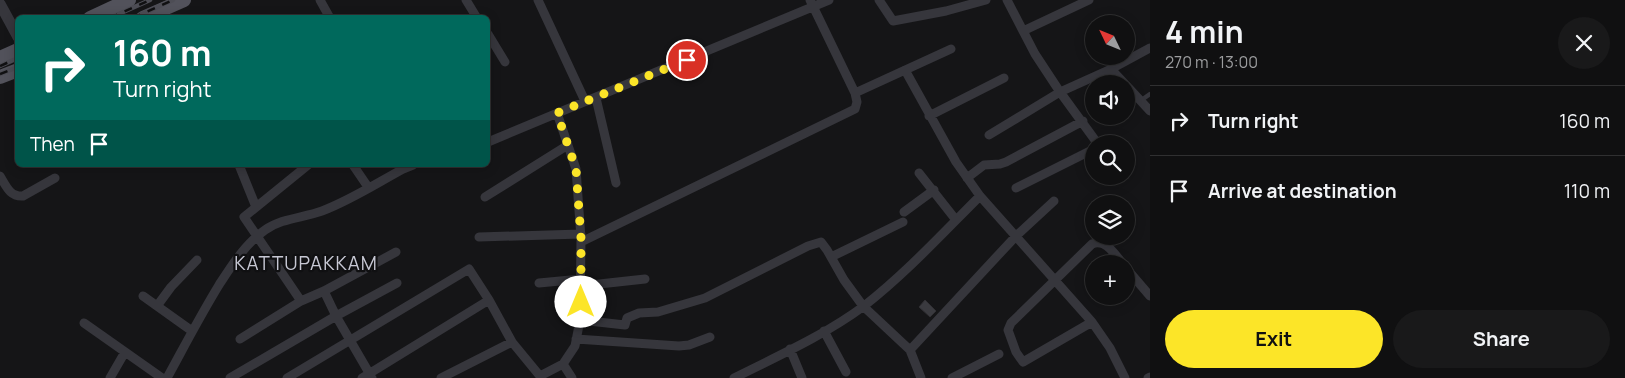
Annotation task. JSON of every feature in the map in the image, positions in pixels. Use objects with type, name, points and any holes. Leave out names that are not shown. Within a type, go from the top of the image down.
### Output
[{"type":"main road","points":[[96,15],[129,0]]},
{"type":"main road","points":[[158,15],[184,0]]},
{"type":"main road","points":[[0,58],[15,51]]},
{"type":"main road","points":[[0,77],[15,71]]},
{"type":"street","points":[[320,0],[328,15]]},
{"type":"street","points":[[466,0],[475,15]]},
{"type":"street","points":[[538,0],[585,101]]},
{"type":"street","points":[[490,141],[596,98],[812,4],[829,0]]},
{"type":"street","points":[[878,0],[893,20],[946,11],[986,0]]},
{"type":"street","points":[[1007,0],[1036,54],[1060,92],[1093,135]]},
{"type":"street","points":[[1023,31],[1089,0]]},
{"type":"street","points":[[0,4],[15,32]]},
{"type":"street","points":[[480,237],[581,238],[855,109],[857,102],[855,93],[812,4]]},
{"type":"street","points":[[490,37],[505,62]]},
{"type":"street","points":[[855,93],[951,48]]},
{"type":"street","points":[[989,135],[1060,92],[1150,48]]},
{"type":"street","points":[[1111,68],[1118,75]]},
{"type":"street","points":[[905,70],[929,116],[967,178],[1015,237],[1092,322],[1110,348],[1125,378]]},
{"type":"street","points":[[929,116],[1004,78]]},
{"type":"street","points":[[1135,94],[1150,111]]},
{"type":"street","points":[[596,98],[616,183]]},
{"type":"street","points":[[287,378],[469,269],[512,342],[538,377],[563,364],[575,346],[580,320],[581,238],[576,169],[557,113]]},
{"type":"street","points":[[967,178],[984,165],[1006,162],[1083,121]]},
{"type":"street","points":[[485,197],[568,145]]},
{"type":"street","points":[[1016,188],[1085,154]]},
{"type":"street","points":[[240,167],[256,207]]},
{"type":"street","points":[[301,301],[244,217],[306,167]]},
{"type":"street","points":[[354,167],[368,187]]},
{"type":"street","points":[[167,378],[192,331],[226,274],[245,247],[267,229],[289,219],[320,212],[337,205],[402,167]]},
{"type":"street","points":[[919,173],[956,220]]},
{"type":"street","points":[[0,176],[9,191],[17,196],[22,196],[56,178]]},
{"type":"street","points":[[904,212],[934,190]]},
{"type":"street","points":[[734,378],[824,331],[863,306],[908,268],[980,196]]},
{"type":"street","points":[[910,350],[1015,237],[1054,201]]},
{"type":"street","points":[[831,257],[903,222]]},
{"type":"street","points":[[580,320],[625,325],[627,318],[639,313],[658,312],[705,298],[808,246],[820,242],[863,306],[910,350],[921,378]]},
{"type":"street","points":[[1092,322],[1023,362],[1016,352],[1008,330],[1010,323],[1092,244],[1097,242],[1108,247],[1115,255]]},
{"type":"street","points":[[240,339],[301,301],[324,291],[396,252]]},
{"type":"street","points":[[157,306],[171,287],[197,260]]},
{"type":"street","points":[[1135,278],[1150,296]]},
{"type":"street","points":[[539,283],[581,283],[644,279]]},
{"type":"street","points":[[230,378],[396,283]]},
{"type":"street","points":[[324,291],[336,316],[352,340],[368,376],[489,300]]},
{"type":"street","points":[[143,296],[192,331]]},
{"type":"street","points":[[84,323],[162,378]]},
{"type":"street","points":[[824,331],[846,372]]},
{"type":"street","points":[[576,339],[678,346],[689,345],[710,338]]},
{"type":"street","points":[[441,378],[512,342]]},
{"type":"street","points":[[790,349],[802,378]]},
{"type":"street","points":[[110,378],[125,352]]},
{"type":"street","points":[[952,378],[999,354]]},
{"type":"street","points":[[563,364],[572,378]]},
{"type":"lane","points":[[1140,100],[1150,94]]},
{"type":"building","points":[[925,300],[936,311],[930,317],[919,307]]},
{"type":"railway","points":[[117,15],[150,0]]},
{"type":"railway","points":[[140,15],[173,0]]},
{"type":"railway","points":[[0,66],[15,59]]},
{"type":"railway","points":[[0,74],[15,68]]},
{"type":"district","name":"KATTUPAKKAM","points":[[306,263]]},
{"type":"route","points":[[581,302],[581,238],[576,169],[557,113],[687,60]]}]
